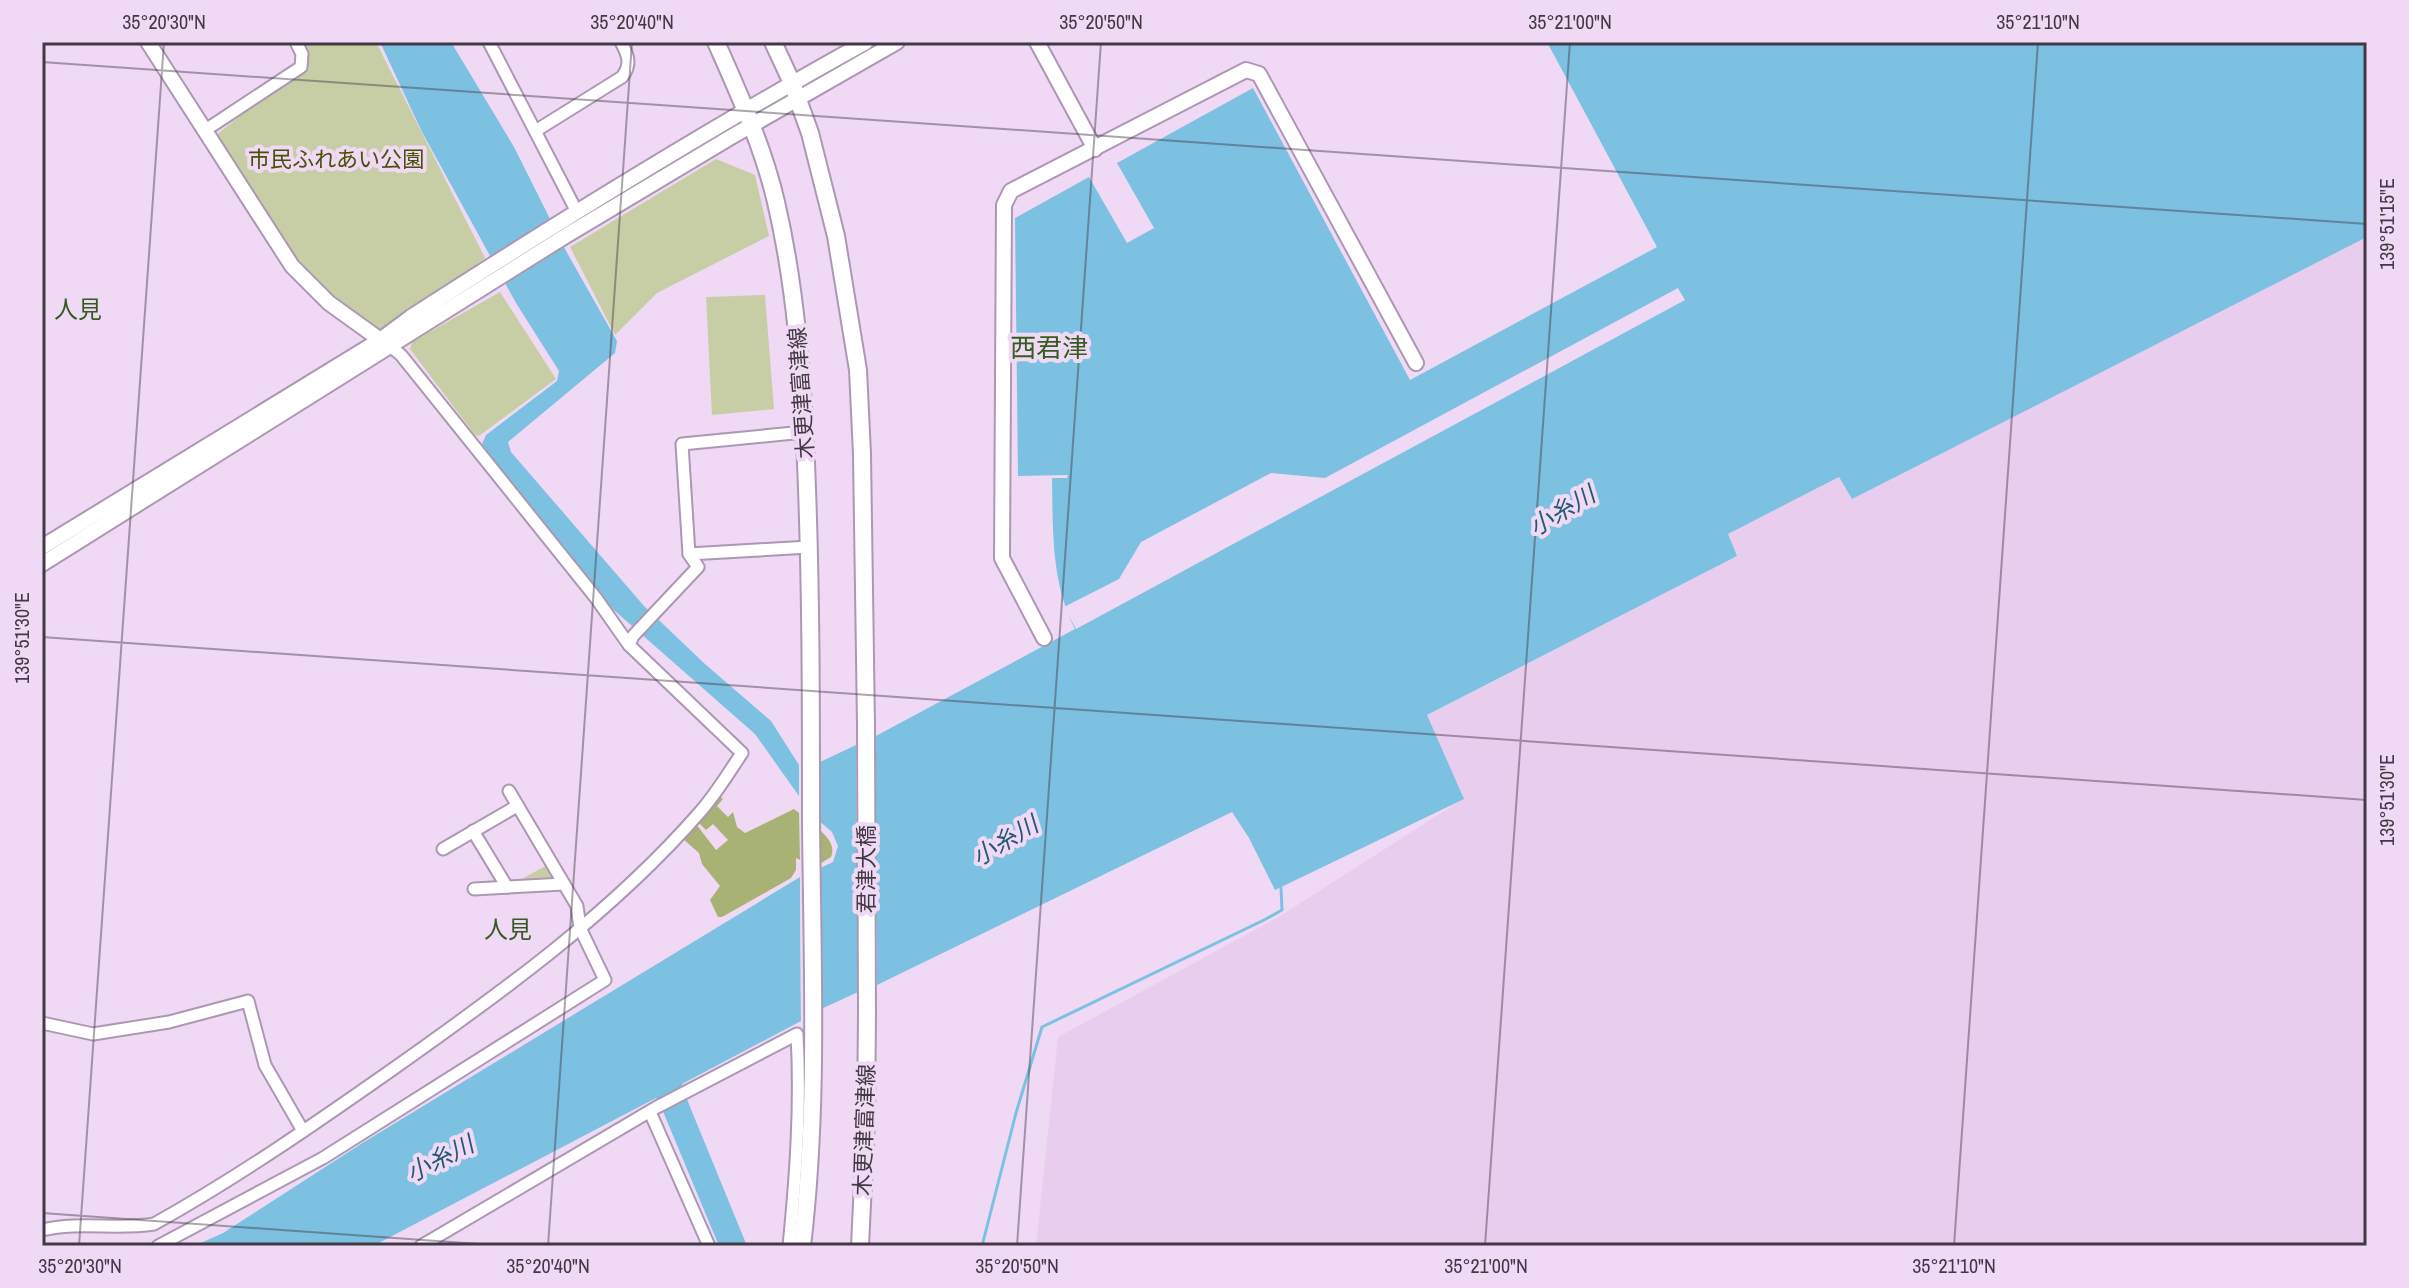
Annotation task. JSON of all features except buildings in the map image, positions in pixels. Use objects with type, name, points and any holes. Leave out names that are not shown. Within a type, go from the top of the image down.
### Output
[{"type":"main road","name":"木更津富津線","points":[[716,42],[748,116],[776,202],[797,324],[809,547],[811,757],[810,1158],[802,1246]]},
{"type":"main road","points":[[773,42],[795,91]]},
{"type":"main road","name":"君津大橋","points":[[795,91],[810,133],[836,236],[858,370],[866,725],[867,1014]]},
{"type":"main road","name":"木更津富津線","points":[[860,1246],[867,1014]]},
{"type":"street","points":[[42,1230],[80,1225],[127,1229],[154,1224],[303,1131],[488,1002],[580,928],[644,871],[702,811],[742,753],[631,640],[401,355],[329,303],[292,266],[148,42]]},
{"type":"street","points":[[204,131],[301,67],[302,54],[296,42]]},
{"type":"street","points":[[489,42],[577,212]]},
{"type":"street","points":[[537,130],[622,77],[627,69],[628,57],[621,42]]},
{"type":"street","points":[[795,91],[866,42]]},
{"type":"street","points":[[563,229],[577,212],[748,116],[897,42]]},
{"type":"street","points":[[1037,42],[1095,149]]},
{"type":"street","points":[[1044,638],[1002,558],[1004,205],[1011,191],[1243,71],[1254,70],[1259,74],[1416,363]]},
{"type":"street","points":[[42,564],[492,274],[748,116]]},
{"type":"street","points":[[42,547],[385,343]]},
{"type":"street","points":[[631,640],[698,567],[689,554],[682,444],[804,432]]},
{"type":"street","points":[[689,554],[809,547]]},
{"type":"street","points":[[158,1246],[323,1158],[605,980],[580,928],[577,906],[509,791]]},
{"type":"street","points":[[443,849],[517,806]]},
{"type":"street","points":[[473,831],[507,887]]},
{"type":"street","points":[[474,889],[564,884]]},
{"type":"street","points":[[42,1023],[93,1034],[169,1022],[248,1001],[265,1065],[303,1131]]},
{"type":"street","points":[[421,1246],[654,1110],[797,1034],[798,1112],[789,1246]]},
{"type":"street","points":[[654,1110],[709,1246]]},
{"type":"shaded area","points":[[2367,237],[2367,1246],[1036,1246],[1058,1037],[1277,918],[1463,799],[1426,716],[1737,556],[1727,534],[1840,477],[1852,498]]},
{"type":"green space","name":"市民ふれあい公園","points":[[304,42],[376,42],[485,258],[409,316],[378,333],[296,263],[215,136],[309,61]]},
{"type":"green space","points":[[716,159],[755,175],[769,236],[657,293],[615,335],[570,247]]},
{"type":"green space","points":[[500,292],[556,379],[479,436],[475,435],[410,349],[412,342]]},
{"type":"green space","points":[[765,295],[774,409],[712,415],[706,297]]},
{"type":"green space","points":[[720,797],[723,799],[717,806],[728,817],[733,812],[737,827],[745,833],[794,809],[799,813],[800,860],[796,858],[796,870],[791,878],[718,917],[710,900],[720,886],[702,864],[699,853],[682,838],[696,824],[716,850],[728,840],[713,824],[706,830],[697,821]]},
{"type":"green space","points":[[818,828],[832,849],[831,857],[818,865]]},
{"type":"green space","points":[[549,864],[554,880],[518,881]]},
{"type":"water","points":[[380,42],[451,42],[514,147],[566,251],[617,341],[615,353],[508,442],[511,452],[644,606],[771,721],[799,765],[799,796],[755,734],[599,597],[482,444],[486,435],[557,381],[559,371],[516,303],[422,132]]},
{"type":"water","name":"小糸川","points":[[1547,42],[2367,42],[2367,237],[1852,499],[1839,477],[1728,534],[1737,556],[1427,715],[1464,799],[1275,890],[1232,812],[877,985],[874,737],[1075,629],[1061,593],[1053,536],[1052,478],[1067,478],[1068,475],[1018,476],[1015,218],[1089,177],[1127,243],[1154,228],[1117,163],[1253,88],[1410,380],[1657,247]]},
{"type":"water","points":[[856,745],[858,992],[819,1010],[818,869],[833,862],[838,846],[832,832],[818,820],[818,763]]},
{"type":"water","name":"小糸川","points":[[800,877],[801,1021],[682,1084],[683,1090],[660,1102],[656,1098],[373,1246],[194,1246],[223,1233],[364,1142]]},
{"type":"water","points":[[686,1097],[747,1246],[719,1246],[662,1109]]},
{"type":"pier","points":[[1678,288],[1685,300],[1076,629],[1064,607],[1119,579],[1141,542],[1271,473],[1325,478]]},
{"type":"pier","points":[[874,732],[877,989],[874,988],[871,734]]},
{"type":"pier","points":[[856,741],[861,994],[858,996]]},
{"type":"pier","points":[[800,873],[804,877],[805,1021],[801,1026]]},
{"type":"waterway","points":[[982,1246],[1042,1027],[1282,910],[1281,888]]},
{"type":"district","name":"人見","points":[[78,310]]},
{"type":"district","name":"西君津","points":[[1049,348]]},
{"type":"district","name":"人見","points":[[508,930]]}]
